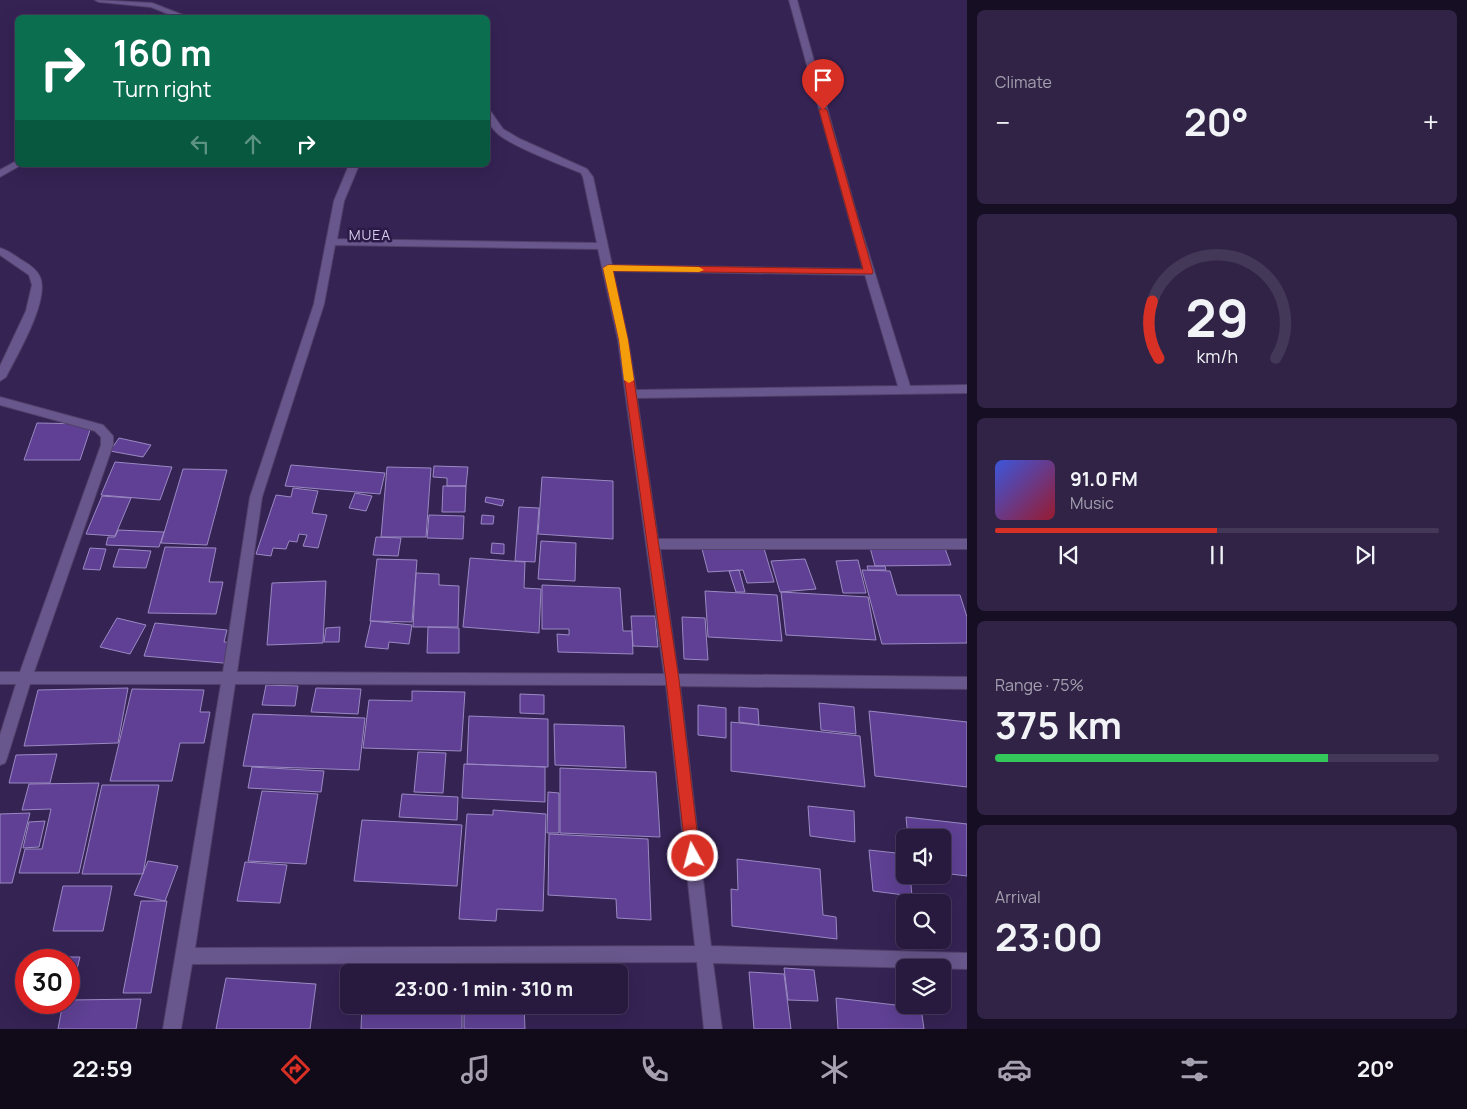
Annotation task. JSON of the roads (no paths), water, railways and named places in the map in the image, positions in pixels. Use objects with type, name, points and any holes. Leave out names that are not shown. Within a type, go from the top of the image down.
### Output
[{"type":"street","points":[[99,0],[152,4],[180,15]]},
{"type":"street","points":[[793,0],[869,272],[905,389]]},
{"type":"street","points":[[490,117],[500,131],[517,141],[584,170],[588,177],[624,340],[672,680],[713,1029]]},
{"type":"street","points":[[0,174],[15,165]]},
{"type":"street","points":[[172,1029],[229,678],[256,497],[318,304],[339,201],[353,167]]},
{"type":"street","points":[[331,242],[603,246]]},
{"type":"street","points":[[0,251],[34,274],[37,284],[32,312],[0,378]]},
{"type":"street","points":[[608,268],[869,272]]},
{"type":"street","points":[[631,394],[967,389]]},
{"type":"street","points":[[0,401],[99,428],[107,436],[107,445],[25,678],[0,758]]},
{"type":"street","points":[[653,544],[967,544]]},
{"type":"street","points":[[0,678],[967,683]]},
{"type":"street","points":[[185,956],[704,954],[967,961]]},
{"type":"district","name":"MUEA","points":[[370,234]]}]
